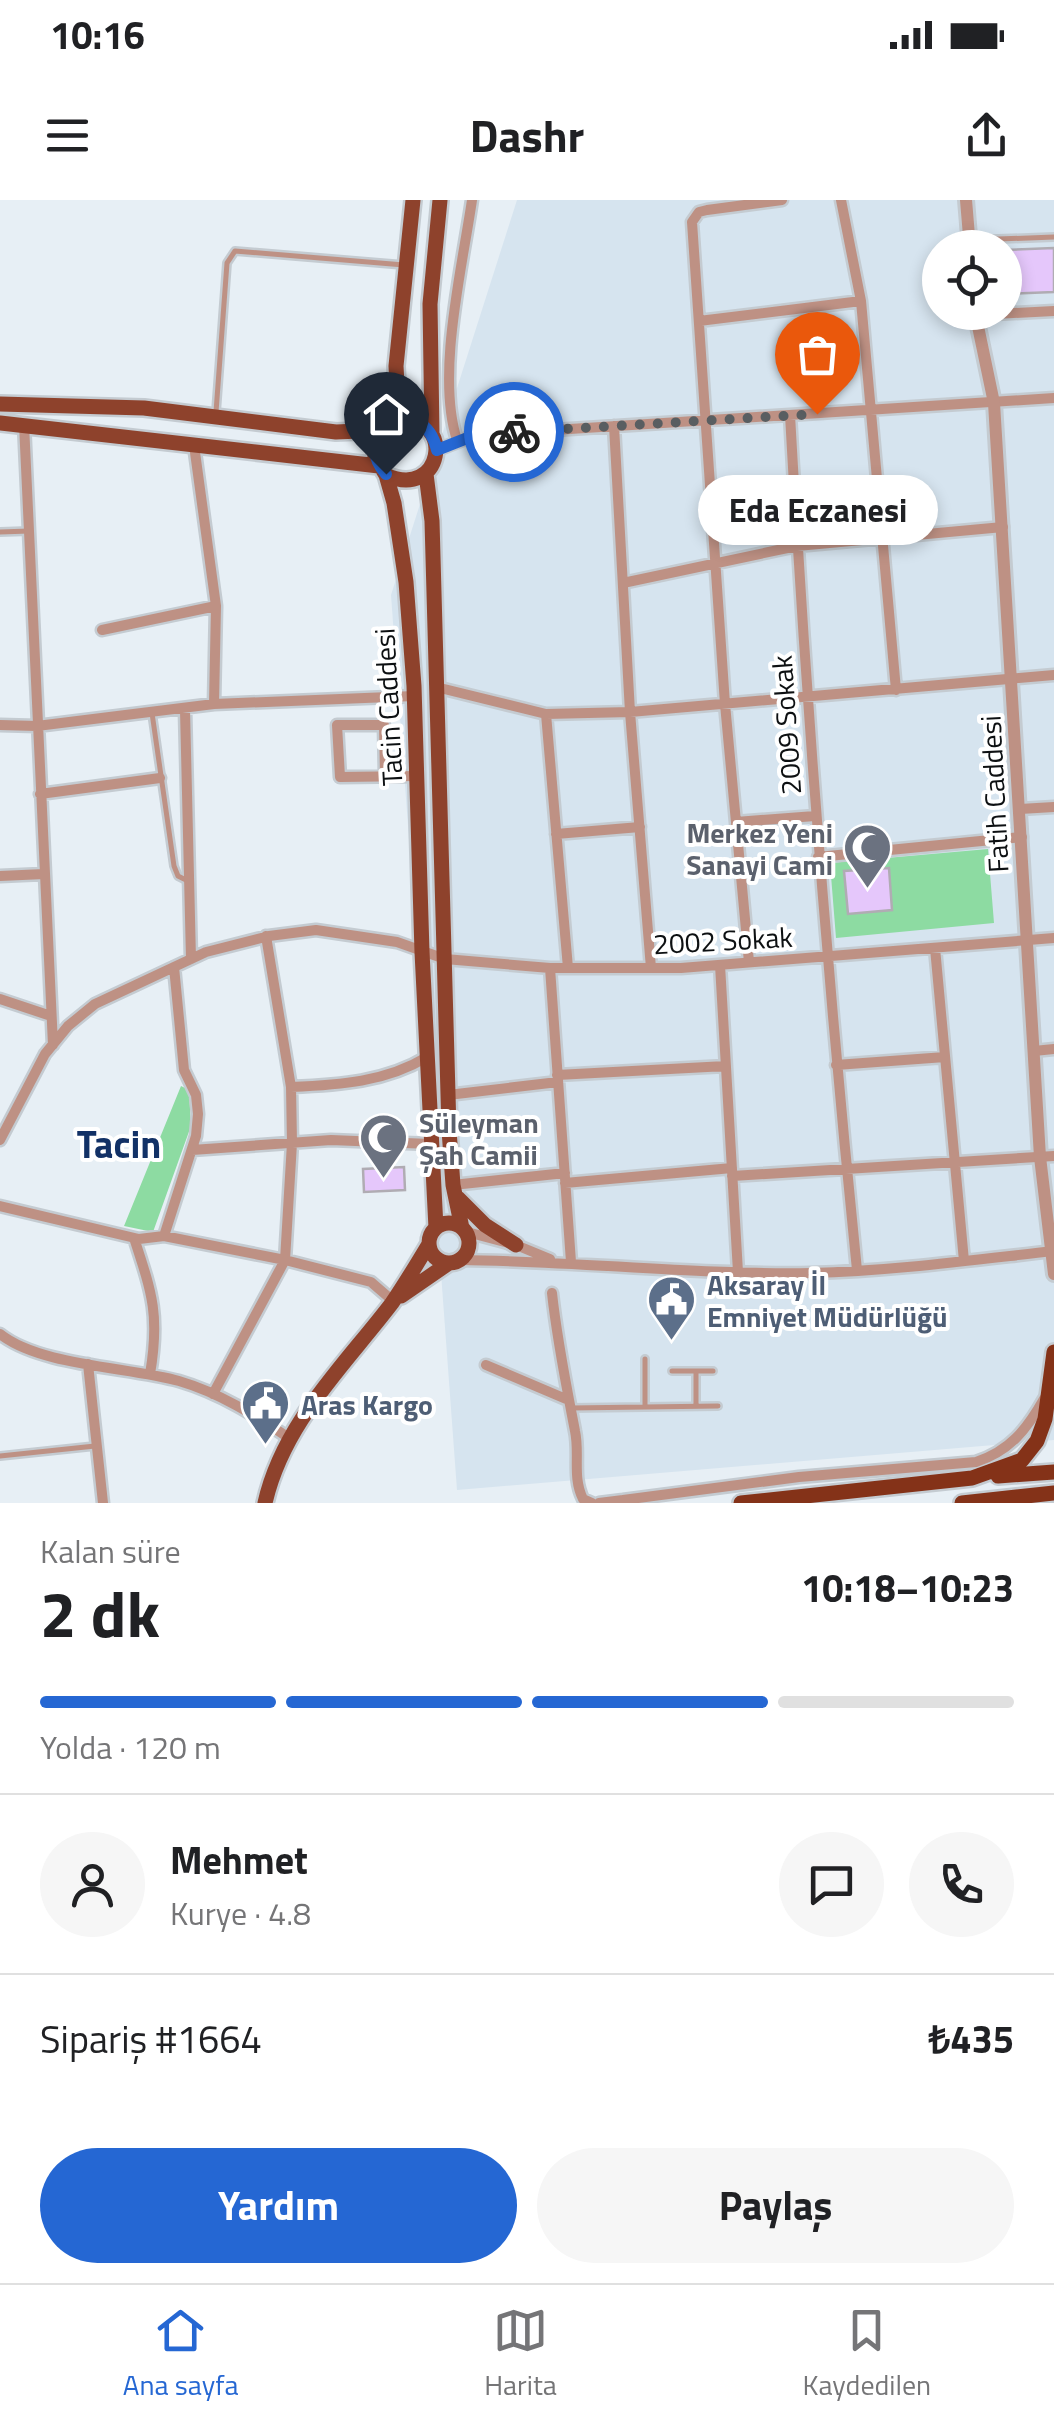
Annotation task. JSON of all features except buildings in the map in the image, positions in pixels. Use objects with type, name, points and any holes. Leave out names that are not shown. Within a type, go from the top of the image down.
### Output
[{"type":"highway","points":[[972,1478],[1022,1460],[1037,1441],[1052,1385],[1054,1354]]},
{"type":"highway","points":[[741,1503],[1054,1472]]},
{"type":"highway","points":[[962,1503],[1054,1494]]},
{"type":"main road","points":[[398,420],[396,366],[412,200]]},
{"type":"main road","points":[[0,423],[383,470],[399,481],[426,474],[434,462],[430,304],[440,200]]},
{"type":"main road","points":[[0,404],[144,408],[336,432],[382,430],[398,420],[420,422],[434,442]]},
{"type":"main road","name":"Tacin Caddesi","points":[[382,430],[375,447],[394,503],[406,582],[414,696],[436,1228]]},
{"type":"main road","name":"Tacin Caddesi","points":[[426,474],[432,521],[448,1095],[454,1190],[464,1230]]},
{"type":"main road","points":[[454,1190],[485,1225],[516,1245]]},
{"type":"main road","points":[[265,1503],[270,1480],[289,1438],[393,1301],[436,1228],[452,1223],[464,1230],[468,1250],[393,1301]]},
{"type":"main road","points":[[429,1244],[438,1260],[455,1261]]},
{"type":"street","points":[[458,440],[450,417],[452,336],[472,200]]},
{"type":"street","points":[[749,962],[725,704],[692,222],[699,212],[707,210],[782,200]]},
{"type":"street","points":[[841,200],[861,301],[896,690]]},
{"type":"street","points":[[966,200],[968,230]]},
{"type":"street","points":[[699,321],[861,301]]},
{"type":"street","points":[[1022,312],[1054,311]]},
{"type":"street","name":"Fatih Caddesi","points":[[978,330],[994,402],[1034,1051],[1047,1156],[1054,1274]]},
{"type":"street","points":[[434,442],[475,435],[1054,398]]},
{"type":"street","name":"2009 Sokak","points":[[790,416],[814,816],[857,1270]]},
{"type":"street","points":[[24,424],[53,1044]]},
{"type":"street","points":[[614,426],[630,712],[651,968]]},
{"type":"street","points":[[194,445],[216,606],[214,704]]},
{"type":"street","points":[[622,583],[797,546],[1003,527]]},
{"type":"street","points":[[102,630],[216,606]]},
{"type":"street","points":[[436,688],[546,714],[630,712],[1054,675]]},
{"type":"street","points":[[0,725],[37,726],[214,704],[414,696]]},
{"type":"street","points":[[185,710],[191,959]]},
{"type":"street","points":[[546,714],[568,968]]},
{"type":"street","points":[[385,776],[384,725],[337,725],[340,777],[417,776]]},
{"type":"street","points":[[40,794],[160,778]]},
{"type":"street","points":[[1020,809],[1054,807]]},
{"type":"street","points":[[736,822],[814,816]]},
{"type":"street","points":[[556,834],[640,827]]},
{"type":"street","points":[[818,857],[1022,838]]},
{"type":"street","points":[[0,876],[44,874]]},
{"type":"street","name":"2002 Sokak","points":[[0,1140],[10,1115],[53,1044],[95,1004],[191,959],[266,936],[316,930],[397,942],[445,959],[550,968],[720,964],[1054,938]]},
{"type":"street","points":[[214,1394],[285,1260],[291,1087],[266,936]]},
{"type":"street","points":[[936,948],[964,1260]]},
{"type":"street","points":[[720,964],[738,1272]]},
{"type":"street","points":[[164,1236],[192,1150],[198,1114],[196,1094],[184,1070],[174,967]]},
{"type":"street","points":[[550,968],[571,1262]]},
{"type":"street","points":[[0,998],[51,1016]]},
{"type":"street","points":[[1034,1051],[1054,1049]]},
{"type":"street","points":[[291,1087],[357,1082],[406,1070],[428,1057]]},
{"type":"street","points":[[836,1065],[946,1057]]},
{"type":"street","points":[[448,1095],[558,1079],[726,1066]]},
{"type":"street","points":[[192,1150],[331,1140],[430,1144]]},
{"type":"street","points":[[454,1190],[565,1178],[1047,1156]]},
{"type":"street","points":[[0,1206],[134,1238],[164,1236],[285,1260],[371,1282],[393,1301]]},
{"type":"street","points":[[464,1230],[556,1261]]},
{"type":"street","points":[[134,1238],[155,1303],[156,1338],[150,1374]]},
{"type":"street","points":[[455,1261],[556,1261],[738,1272],[857,1270],[1052,1251]]},
{"type":"street","points":[[552,1293],[576,1434],[576,1485],[583,1499],[595,1503],[799,1477],[976,1462],[996,1456],[1012,1444],[1032,1420],[1052,1385]]},
{"type":"street","points":[[0,1334],[10,1342],[88,1364],[150,1374],[214,1394],[236,1403],[289,1438]]},
{"type":"street","points":[[1054,1340],[1054,1354]]},
{"type":"street","points":[[88,1364],[102,1503]]},
{"type":"street","points":[[486,1364],[568,1404]]},
{"type":"lane","points":[[1022,239],[1054,236]]},
{"type":"lane","points":[[216,417],[227,264],[235,251],[407,265]]},
{"type":"lane","points":[[0,532],[28,531]]},
{"type":"lane","points":[[152,713],[174,866],[178,876],[189,881]]},
{"type":"lane","points":[[645,1359],[645,1407]]},
{"type":"lane","points":[[672,1371],[713,1371]]},
{"type":"lane","points":[[696,1371],[696,1406]]},
{"type":"lane","points":[[568,1404],[718,1406]]},
{"type":"lane","points":[[0,1456],[95,1446]]},
{"type":"shaded area","points":[[517,200],[1054,200],[1054,1440],[457,1490],[391,595]]},
{"type":"green space","points":[[988,849],[994,923],[836,938],[830,863]]},
{"type":"green space","points":[[181,1086],[189,1090],[191,1126],[153,1232],[124,1226]]},
{"type":"way so far","points":[[514,432],[817,414]]},
{"type":"place","name":"Eda Eczanesi","points":[[817,414]]},
{"type":"place","name":"Merkez Yeni Sanayi Cami","points":[[868,890]]},
{"type":"place","name":"Süleyman Şah Camii","points":[[384,1180]]},
{"type":"place","name":"Aksaray İl Emniyet Müdürlüğü","points":[[672,1342]]},
{"type":"place","name":"Aras Kargo","points":[[266,1446]]},
{"type":"district","name":"Tacin","points":[[119,1144]]},
{"type":"route","points":[[386,474],[375,457],[375,447],[382,430],[398,420],[420,422],[434,438],[437,450],[475,435],[514,432]]}]
